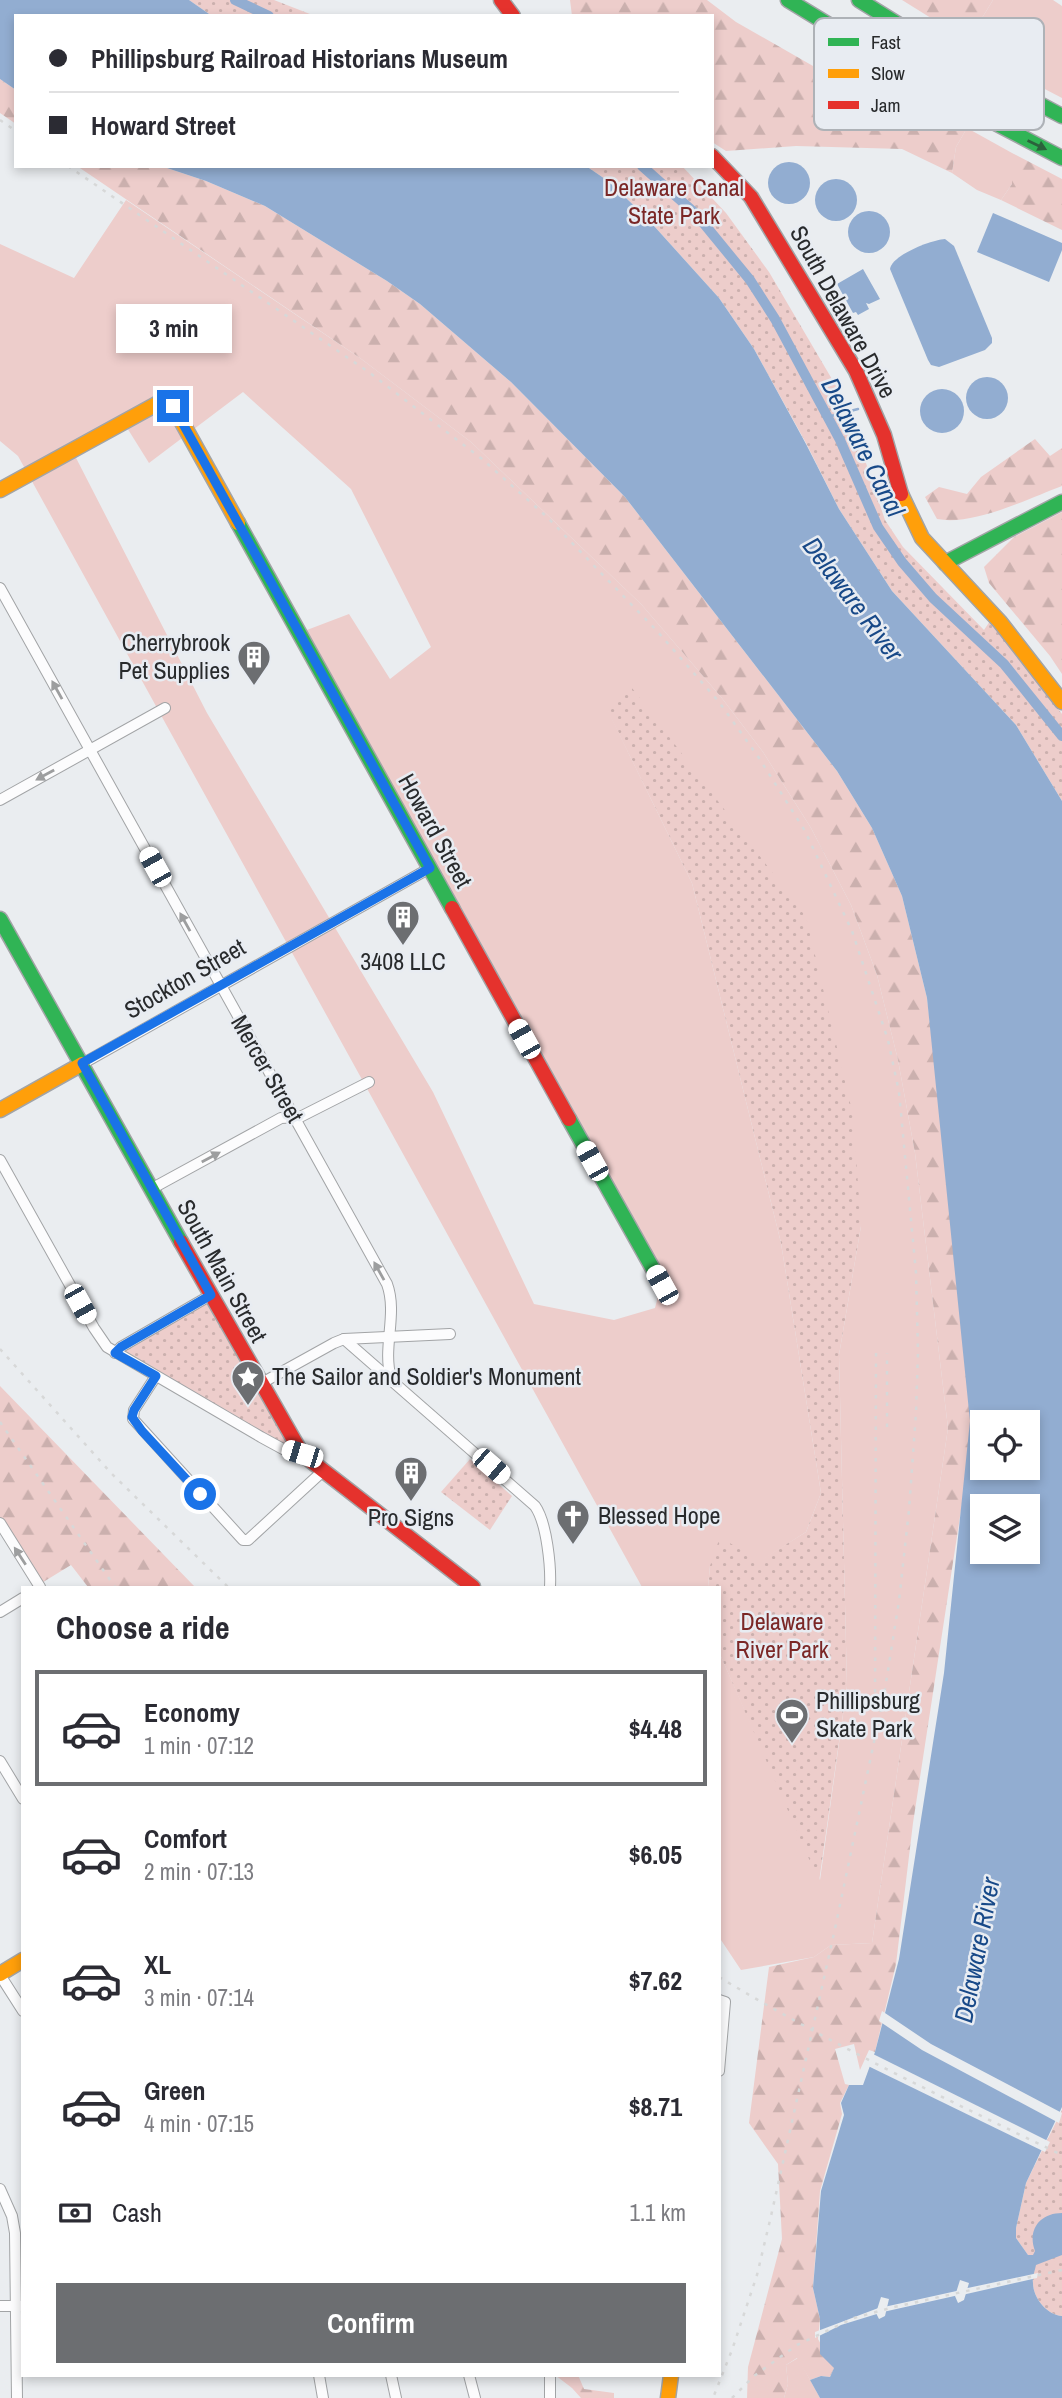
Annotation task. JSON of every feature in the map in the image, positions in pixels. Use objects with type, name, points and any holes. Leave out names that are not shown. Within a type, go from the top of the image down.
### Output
[{"type":"main road","points":[[788,0],[817,18]]},
{"type":"main road","points":[[859,0],[888,18]]},
{"type":"main road","points":[[1044,106],[1062,116]]},
{"type":"main road","points":[[1007,130],[1062,158]]},
{"type":"main road","name":"South Delaware Drive","points":[[714,158],[751,197],[843,346],[882,430],[909,515],[922,537],[993,613],[1062,702]]},
{"type":"main road","name":"Howard Street","points":[[0,490],[159,402],[167,401],[179,416],[662,1285]]},
{"type":"main road","points":[[945,563],[1062,502]]},
{"type":"main road","name":"South Main Street","points":[[0,919],[260,1384],[302,1454],[472,1586]]},
{"type":"main road","name":"Stockton Street","points":[[0,1110],[82,1063]]},
{"type":"main road","points":[[0,1974],[21,1961]]},
{"type":"main road","points":[[668,2398],[671,2377]]},
{"type":"street","name":"Mercer Street","points":[[0,588],[387,1284],[390,1299],[388,1362],[391,1378]]},
{"type":"street","points":[[0,800],[165,708]]},
{"type":"street","name":"Stockton Street","points":[[82,1063],[430,868]]},
{"type":"street","points":[[151,1189],[281,1118],[295,1118],[369,1082]]},
{"type":"street","points":[[0,1160],[107,1347],[261,1437],[283,1449],[302,1454]]},
{"type":"street","points":[[115,1353],[211,1295]]},
{"type":"street","points":[[260,1384],[344,1339],[450,1334]]},
{"type":"street","points":[[344,1339],[535,1506],[541,1517],[550,1586]]},
{"type":"street","points":[[156,1376],[134,1410],[133,1419],[243,1540],[248,1540],[323,1471]]},
{"type":"street","points":[[0,1523],[39,1586]]},
{"type":"street","points":[[0,1612],[21,1599]]},
{"type":"street","points":[[0,1762],[21,1795]]},
{"type":"street","points":[[0,1974],[21,2008]]},
{"type":"street","points":[[721,2030],[722,2001]]},
{"type":"street","points":[[0,2189],[14,2224],[19,2306],[17,2398]]},
{"type":"street","points":[[0,2306],[19,2306]]},
{"type":"street","points":[[318,2377],[323,2398]]},
{"type":"street","points":[[391,2377],[396,2398]]},
{"type":"street","points":[[470,2377],[475,2398]]},
{"type":"street","points":[[550,2377],[550,2398]]},
{"type":"green space","points":[[189,0],[274,0],[310,14],[209,14]]},
{"type":"green space","points":[[570,0],[707,0],[736,22],[814,67],[814,130],[966,130],[956,147],[952,173],[902,149],[796,146],[726,151],[714,143],[714,14],[572,14]]},
{"type":"green space","points":[[902,0],[993,0],[982,18],[931,18]]},
{"type":"green space","points":[[993,0],[1053,0],[1062,6],[1062,98],[1044,89],[1044,18],[982,18]]},
{"type":"green space","points":[[0,79],[14,89],[14,123],[0,113]]},
{"type":"green space","points":[[966,130],[971,130],[1012,153],[1012,184],[1001,200],[977,190],[952,173],[956,147]]},
{"type":"green space","points":[[1012,153],[1062,179],[1062,230],[1001,200],[1012,184]]},
{"type":"green space","points":[[80,168],[167,168],[265,206],[420,304],[511,382],[625,497],[837,771],[872,828],[902,896],[927,998],[939,1101],[981,1380],[976,1410],[970,1410],[970,1452],[913,1823],[896,1964],[875,2052],[869,2050],[860,2070],[854,2044],[835,2049],[845,2084],[849,2085],[840,2103],[842,2114],[820,2191],[813,2288],[820,2319],[818,2339],[834,2368],[830,2377],[821,2376],[810,2380],[797,2358],[786,2365],[788,2384],[784,2398],[747,2398],[748,2367],[782,2239],[778,2164],[749,2123],[769,1967],[814,1957],[831,1945],[872,1943],[948,1428],[915,1153],[898,1060],[877,975],[851,905],[811,828],[763,752],[721,697],[641,604],[471,442],[360,358]]},
{"type":"green space","name":"Delaware Canal State Park","points":[[589,168],[684,168],[726,213],[769,272],[846,403],[885,520],[903,547],[984,630],[990,621],[1062,714],[1062,801],[1016,725],[892,591],[839,509],[754,349],[719,298],[645,216],[608,181]]},
{"type":"green space","points":[[126,200],[360,358],[471,442],[641,604],[721,697],[763,752],[811,828],[851,905],[877,975],[898,1060],[915,1153],[948,1428],[872,1943],[831,1945],[814,1957],[741,1970],[721,1940],[721,1657],[820,1880],[847,1686],[839,1355],[861,1226],[607,709],[692,883],[781,1243],[821,1493],[806,1532],[759,1562],[710,1566],[708,1586],[641,1586],[18,456],[0,441],[0,244],[74,278]],"holes":[[[243,392],[351,489],[431,647],[390,679],[349,614],[299,633],[663,1277],[655,1308],[614,1320],[534,1304],[433,1092],[207,713],[73,452],[124,423],[149,463]]]},
{"type":"green space","points":[[1035,439],[1050,456],[1062,448],[1062,486],[984,515],[967,519],[937,519],[925,497],[939,487],[967,494],[981,477]]},
{"type":"green space","points":[[1062,512],[1062,674],[989,583],[984,567],[1014,537]]},
{"type":"green space","name":"Delaware River Park","points":[[629,684],[806,917],[853,1115],[861,1226],[839,1355],[847,1686],[819,1882],[721,1657],[721,1586],[708,1586],[710,1566],[720,1537],[759,1561],[806,1532],[821,1493],[781,1243],[692,883],[607,708]]},
{"type":"green space","points":[[211,1295],[302,1454],[115,1353]]},
{"type":"green space","points":[[0,1386],[194,1586],[87,1586],[71,1565],[40,1584],[0,1519]]},
{"type":"green space","points":[[470,1459],[512,1496],[490,1530],[441,1492]]},
{"type":"green space","points":[[1062,2110],[1062,2316],[1051,2313],[1038,2300],[1033,2283],[1035,2265],[1016,2238],[1016,2228],[1026,2183]]},
{"type":"green space","points":[[798,2358],[820,2398],[784,2398],[788,2384],[786,2365]]},
{"type":"green space","points":[[558,2377],[579,2377],[584,2389],[614,2393],[614,2398],[581,2398]]},
{"type":"water","points":[[0,0],[189,0],[209,14],[14,14],[14,89],[0,79]]},
{"type":"water","points":[[789,162],[804,168],[810,183],[804,198],[789,204],[774,198],[768,183],[774,168]]},
{"type":"water","name":"Delaware River","points":[[167,168],[589,168],[608,181],[645,216],[719,298],[754,349],[839,509],[892,591],[1016,725],[1062,801],[1062,2107],[1026,2183],[1016,2238],[1028,2255],[1033,2255],[1033,2236],[1037,2224],[1047,2216],[1062,2213],[1062,2255],[1036,2265],[1033,2281],[1035,2294],[1042,2305],[1051,2313],[1062,2316],[1062,2398],[820,2398],[810,2380],[821,2376],[830,2377],[834,2368],[820,2354],[820,2319],[813,2288],[821,2191],[844,2115],[841,2103],[849,2085],[863,2085],[875,2052],[899,1959],[944,1673],[970,1421],[927,998],[902,896],[872,828],[837,771],[625,497],[511,382],[420,304],[265,206]],"holes":[[[960,2280],[969,2283],[964,2300],[958,2303],[955,2296]],[[881,2297],[889,2299],[885,2316],[879,2319],[876,2313]]]},
{"type":"water","points":[[836,179],[851,185],[857,200],[851,215],[836,221],[821,215],[815,200],[821,185]]},
{"type":"water","points":[[869,211],[884,217],[890,232],[884,247],[869,253],[854,247],[848,232],[854,217]]},
{"type":"water","points":[[993,213],[1062,243],[1062,250],[1049,282],[977,252]]},
{"type":"water","points":[[945,239],[954,246],[992,343],[985,350],[939,367],[931,365],[928,360],[890,269],[897,259],[905,254],[922,245]]},
{"type":"water","points":[[863,269],[880,299],[866,303],[869,309],[858,315],[853,313],[837,284]]},
{"type":"water","points":[[987,377],[1002,383],[1008,398],[1002,413],[987,419],[972,413],[966,398],[972,383]]},
{"type":"water","points":[[942,389],[957,396],[964,411],[957,426],[942,433],[927,426],[920,411],[927,396]]},
{"type":"pier","points":[[882,2011],[931,2044],[1062,2113],[1059,2123],[922,2050],[879,2021]]},
{"type":"pier","points":[[871,2053],[1050,2142],[1045,2152],[866,2065]]},
{"type":"pier","points":[[1038,2273],[1037,2278],[962,2295],[963,2289]]},
{"type":"pier","points":[[961,2290],[959,2295],[883,2312],[884,2307]]},
{"type":"pier","points":[[881,2307],[880,2313],[841,2325],[815,2338],[815,2332]]},
{"type":"waterway","name":"Delaware Canal","points":[[235,0],[265,14]]},
{"type":"waterway","name":"Delaware Canal","points":[[644,168],[696,214],[750,280],[775,319],[840,440],[878,527],[902,562],[933,598],[1004,664],[1062,736]]},
{"type":"waterway","points":[[827,417],[858,409]]},
{"type":"railway","points":[[0,120],[14,130]]},
{"type":"railway","points":[[71,168],[370,373],[482,459],[547,517],[657,631],[719,702],[759,758],[805,831],[852,931],[888,1040],[899,1092],[916,1273],[918,1352],[909,1510],[899,1601],[885,1689],[771,2216],[757,2275],[713,2398]]},
{"type":"railway","points":[[0,1349],[111,1473],[227,1586]]},
{"type":"railway","points":[[875,1703],[876,1353]]},
{"type":"railway","points":[[887,1353],[887,1427]]},
{"type":"railway","points":[[0,1422],[114,1586]]},
{"type":"railway","points":[[721,1978],[846,2048],[1062,2155]]},
{"type":"railway","points":[[732,2398],[754,2376],[797,2345],[854,2318],[1062,2270]]},
{"type":"traffic: fast","points":[[788,0],[818,18]]},
{"type":"traffic: fast","points":[[859,0],[888,18]]},
{"type":"traffic: fast","points":[[1044,106],[1062,116]]},
{"type":"traffic: fast","points":[[1009,130],[1062,158]]},
{"type":"traffic: fast","points":[[945,563],[1062,502]]},
{"type":"traffic: fast","points":[[238,523],[452,908]]},
{"type":"traffic: fast","points":[[0,919],[181,1242]]},
{"type":"traffic: fast","points":[[569,1119],[662,1285]]},
{"type":"traffic: slow","points":[[0,490],[164,400],[173,406],[238,523]]},
{"type":"traffic: slow","points":[[901,494],[922,538],[1000,622],[1062,702]]},
{"type":"traffic: slow","points":[[0,1110],[82,1064]]},
{"type":"traffic: slow","points":[[0,1974],[21,1961]]},
{"type":"traffic: slow","points":[[668,2398],[671,2377]]},
{"type":"traffic: jam","points":[[501,0],[512,14]]},
{"type":"traffic: jam","points":[[714,158],[751,197],[856,371],[884,435],[901,494]]},
{"type":"traffic: jam","points":[[452,908],[569,1119]]},
{"type":"traffic: jam","points":[[181,1242],[302,1454],[472,1586]]},
{"type":"place","name":"Cherrybrook Pet Supplies","points":[[254,687]]},
{"type":"place","name":"3408 LLC","points":[[403,947]]},
{"type":"place","name":"The Sailor and Soldier's Monument","points":[[248,1407]]},
{"type":"place","name":"Pro Signs","points":[[411,1503]]},
{"type":"place","name":"Blessed Hope","points":[[573,1546]]},
{"type":"place","name":"Phillipsburg Skate Park","points":[[792,1745]]},
{"type":"route","points":[[173,406],[430,868],[82,1063],[211,1295],[115,1353],[156,1376],[132,1417],[200,1494]]}]
